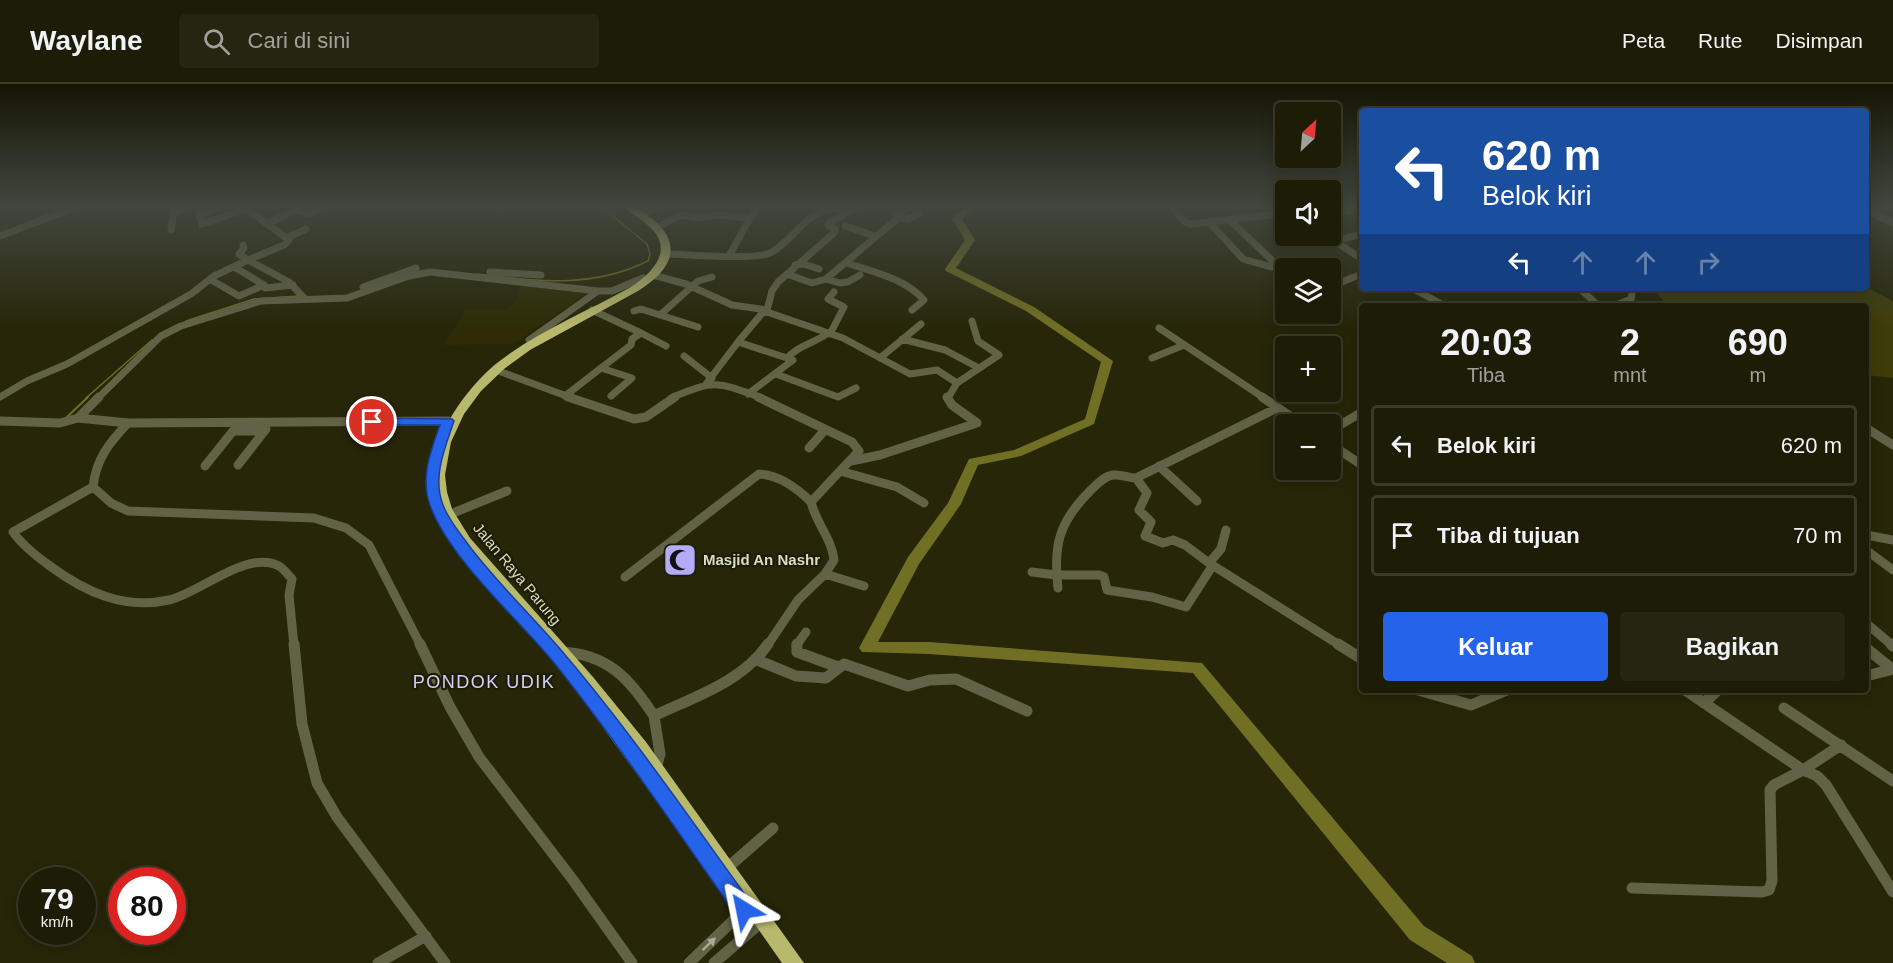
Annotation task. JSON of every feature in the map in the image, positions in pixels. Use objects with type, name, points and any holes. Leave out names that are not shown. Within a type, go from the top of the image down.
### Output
[{"type":"highway","name":"Jalan Raya Parung","points":[[659,246],[659,257],[648,277],[528,340],[497,363],[459,402],[448,421],[435,457],[432,480],[435,502],[444,523],[480,570],[559,653],[783,963]]},
{"type":"highway","points":[[665,246],[666,254]]},
{"type":"highway","name":"Jalan Raya Parung","points":[[666,254],[664,260],[637,287],[531,342],[496,370],[464,403],[446,438],[439,479],[442,499],[448,515],[466,543],[656,768],[794,963]]},
{"type":"street","points":[[243,246],[239,254],[292,285],[304,296]]},
{"type":"street","points":[[0,397],[27,381],[67,364],[191,294],[214,276],[280,246]]},
{"type":"street","points":[[729,256],[735,246]]},
{"type":"street","points":[[666,254],[766,256],[778,246]]},
{"type":"street","points":[[496,370],[608,412],[638,419],[646,417],[670,399],[709,381],[765,311],[778,282],[818,246]]},
{"type":"street","points":[[787,274],[815,284],[826,279],[864,246]]},
{"type":"street","points":[[1231,246],[1243,259],[1275,268]]},
{"type":"street","points":[[1255,246],[1275,264]]},
{"type":"street","points":[[1342,246],[1359,256]]},
{"type":"street","points":[[847,262],[893,279],[921,295],[924,299],[912,310]]},
{"type":"street","points":[[795,265],[804,264],[819,269]]},
{"type":"street","points":[[363,287],[420,267],[509,277],[598,291],[612,291],[648,277],[694,287],[732,305],[765,311],[829,334],[914,375],[937,370],[957,383]]},
{"type":"street","points":[[236,268],[264,285],[265,288],[292,285]]},
{"type":"street","points":[[78,418],[161,336],[171,330],[251,303],[304,296],[347,298],[419,273],[509,277],[541,275]]},
{"type":"street","points":[[826,279],[845,284],[860,275]]},
{"type":"street","points":[[1341,282],[1359,275]]},
{"type":"street","points":[[660,315],[702,278],[712,277]]},
{"type":"street","points":[[213,281],[239,296],[264,285]]},
{"type":"street","points":[[528,340],[592,298],[598,291]]},
{"type":"street","points":[[1418,291],[1440,303]]},
{"type":"street","points":[[1582,291],[1596,303]]},
{"type":"street","points":[[1621,303],[1631,299],[1632,291]]},
{"type":"street","points":[[788,357],[799,346],[818,342],[829,334],[844,307],[828,298],[834,292]]},
{"type":"street","points":[[634,311],[641,309],[698,327]]},
{"type":"street","points":[[592,310],[666,346]]},
{"type":"street","points":[[851,461],[880,456],[974,426],[977,423],[974,418],[948,401],[949,394],[957,383],[999,354],[978,341],[972,321]]},
{"type":"street","points":[[880,357],[921,324]]},
{"type":"street","points":[[1160,328],[1286,414]]},
{"type":"street","points":[[565,396],[631,345],[632,339],[641,333]]},
{"type":"street","points":[[902,339],[945,350],[979,368]]},
{"type":"street","points":[[738,342],[793,360],[748,394]]},
{"type":"street","points":[[1152,358],[1184,345]]},
{"type":"street","points":[[684,356],[709,381],[766,400],[858,447],[860,451],[811,502]]},
{"type":"street","points":[[602,368],[632,378],[611,396]]},
{"type":"street","points":[[776,374],[838,397],[856,388]]},
{"type":"street","points":[[1058,588],[1055,558],[1060,528],[1070,509],[1107,476],[1119,475],[1129,479],[1136,478],[1277,408]]},
{"type":"street","points":[[1341,424],[1359,414]]},
{"type":"street","points":[[0,421],[60,423],[78,418],[128,423],[448,421]]},
{"type":"street","points":[[93,487],[94,467],[100,453],[128,423]]},
{"type":"street","points":[[238,465],[271,423]]},
{"type":"street","points":[[809,448],[825,430]]},
{"type":"street","points":[[1869,430],[1893,445]]},
{"type":"street","points":[[205,466],[233,431],[264,431]]},
{"type":"street","points":[[1341,451],[1359,463]]},
{"type":"street","points":[[1159,466],[1197,501]]},
{"type":"street","points":[[840,471],[897,487],[924,503]]},
{"type":"street","points":[[625,577],[759,474],[765,473],[806,496],[811,502],[813,514],[834,556],[825,574],[798,600],[757,660],[733,678],[654,716]]},
{"type":"street","points":[[1136,478],[1147,494],[1139,510],[1151,522],[1145,536],[1162,543],[1178,542],[1359,657]]},
{"type":"street","points":[[93,487],[13,532],[18,540],[56,571],[96,596],[113,601],[148,603],[171,599],[194,591],[245,564],[261,561],[286,570],[292,579],[289,595],[302,724],[314,776],[337,817],[445,963]]},
{"type":"street","points":[[93,487],[111,503],[128,511],[314,518],[346,528],[369,545],[399,600],[450,707],[478,757],[573,880],[632,963]]},
{"type":"street","points":[[448,515],[507,491]]},
{"type":"street","points":[[1032,572],[1056,575],[1099,575],[1104,577],[1107,590],[1152,597],[1186,607],[1221,549],[1226,530]]},
{"type":"street","points":[[1869,536],[1893,540]]},
{"type":"street","points":[[1869,552],[1893,570]]},
{"type":"street","points":[[825,574],[864,586]]},
{"type":"street","points":[[1869,626],[1893,646]]},
{"type":"street","points":[[806,632],[796,646],[797,652],[838,667]]},
{"type":"street","points":[[1869,650],[1892,669]]},
{"type":"street","points":[[559,653],[596,657],[616,669],[639,692],[654,716],[660,754],[656,768]]},
{"type":"street","points":[[757,660],[796,676],[826,678],[840,665],[849,664],[908,686],[930,680],[956,679],[1028,711]]},
{"type":"street","points":[[1869,675],[1892,669]]},
{"type":"street","points":[[1426,693],[1471,705],[1500,693]]},
{"type":"street","points":[[1689,693],[1803,770],[1817,776],[1826,785],[1893,892]]},
{"type":"street","points":[[1704,703],[1715,693]]},
{"type":"street","points":[[1784,708],[1893,781]]},
{"type":"street","points":[[1632,888],[1761,892],[1769,890],[1772,882],[1770,790],[1774,785],[1803,770],[1841,745]]},
{"type":"street","points":[[726,869],[773,828]]},
{"type":"street","points":[[689,963],[744,910]]},
{"type":"street","points":[[714,963],[757,926]]},
{"type":"street","points":[[378,963],[426,936]]},
{"type":"shaded area","points":[[520,285],[588,292],[514,344],[443,345],[466,309],[504,309],[516,302]]},
{"type":"shaded area","points":[[1869,289],[1893,301],[1893,378],[1869,375],[1869,303],[1665,303],[1655,291],[1815,291],[1869,291]]},
{"type":"waterway","points":[[477,274],[564,281],[606,276],[648,261],[650,254],[648,246]]},
{"type":"waterway","points":[[966,246],[950,269],[1030,309],[1107,361],[1090,421],[1017,453],[973,462],[954,504],[913,561],[867,648],[929,648],[1197,667],[1417,933],[1465,963]]},
{"type":"waterway","points":[[186,321],[254,299],[299,296]]},
{"type":"waterway","points":[[86,398],[152,340]]},
{"type":"waterway","points":[[67,417],[88,397]]},
{"type":"place","name":"Masjid An Nashr","points":[[680,560]]},
{"type":"district","name":"PONDOK UDIK","points":[[484,682]]},
{"type":"route","points":[[372,422],[448,421],[435,457],[432,480],[435,502],[444,523],[480,570],[561,660],[671,806],[744,910]]}]
